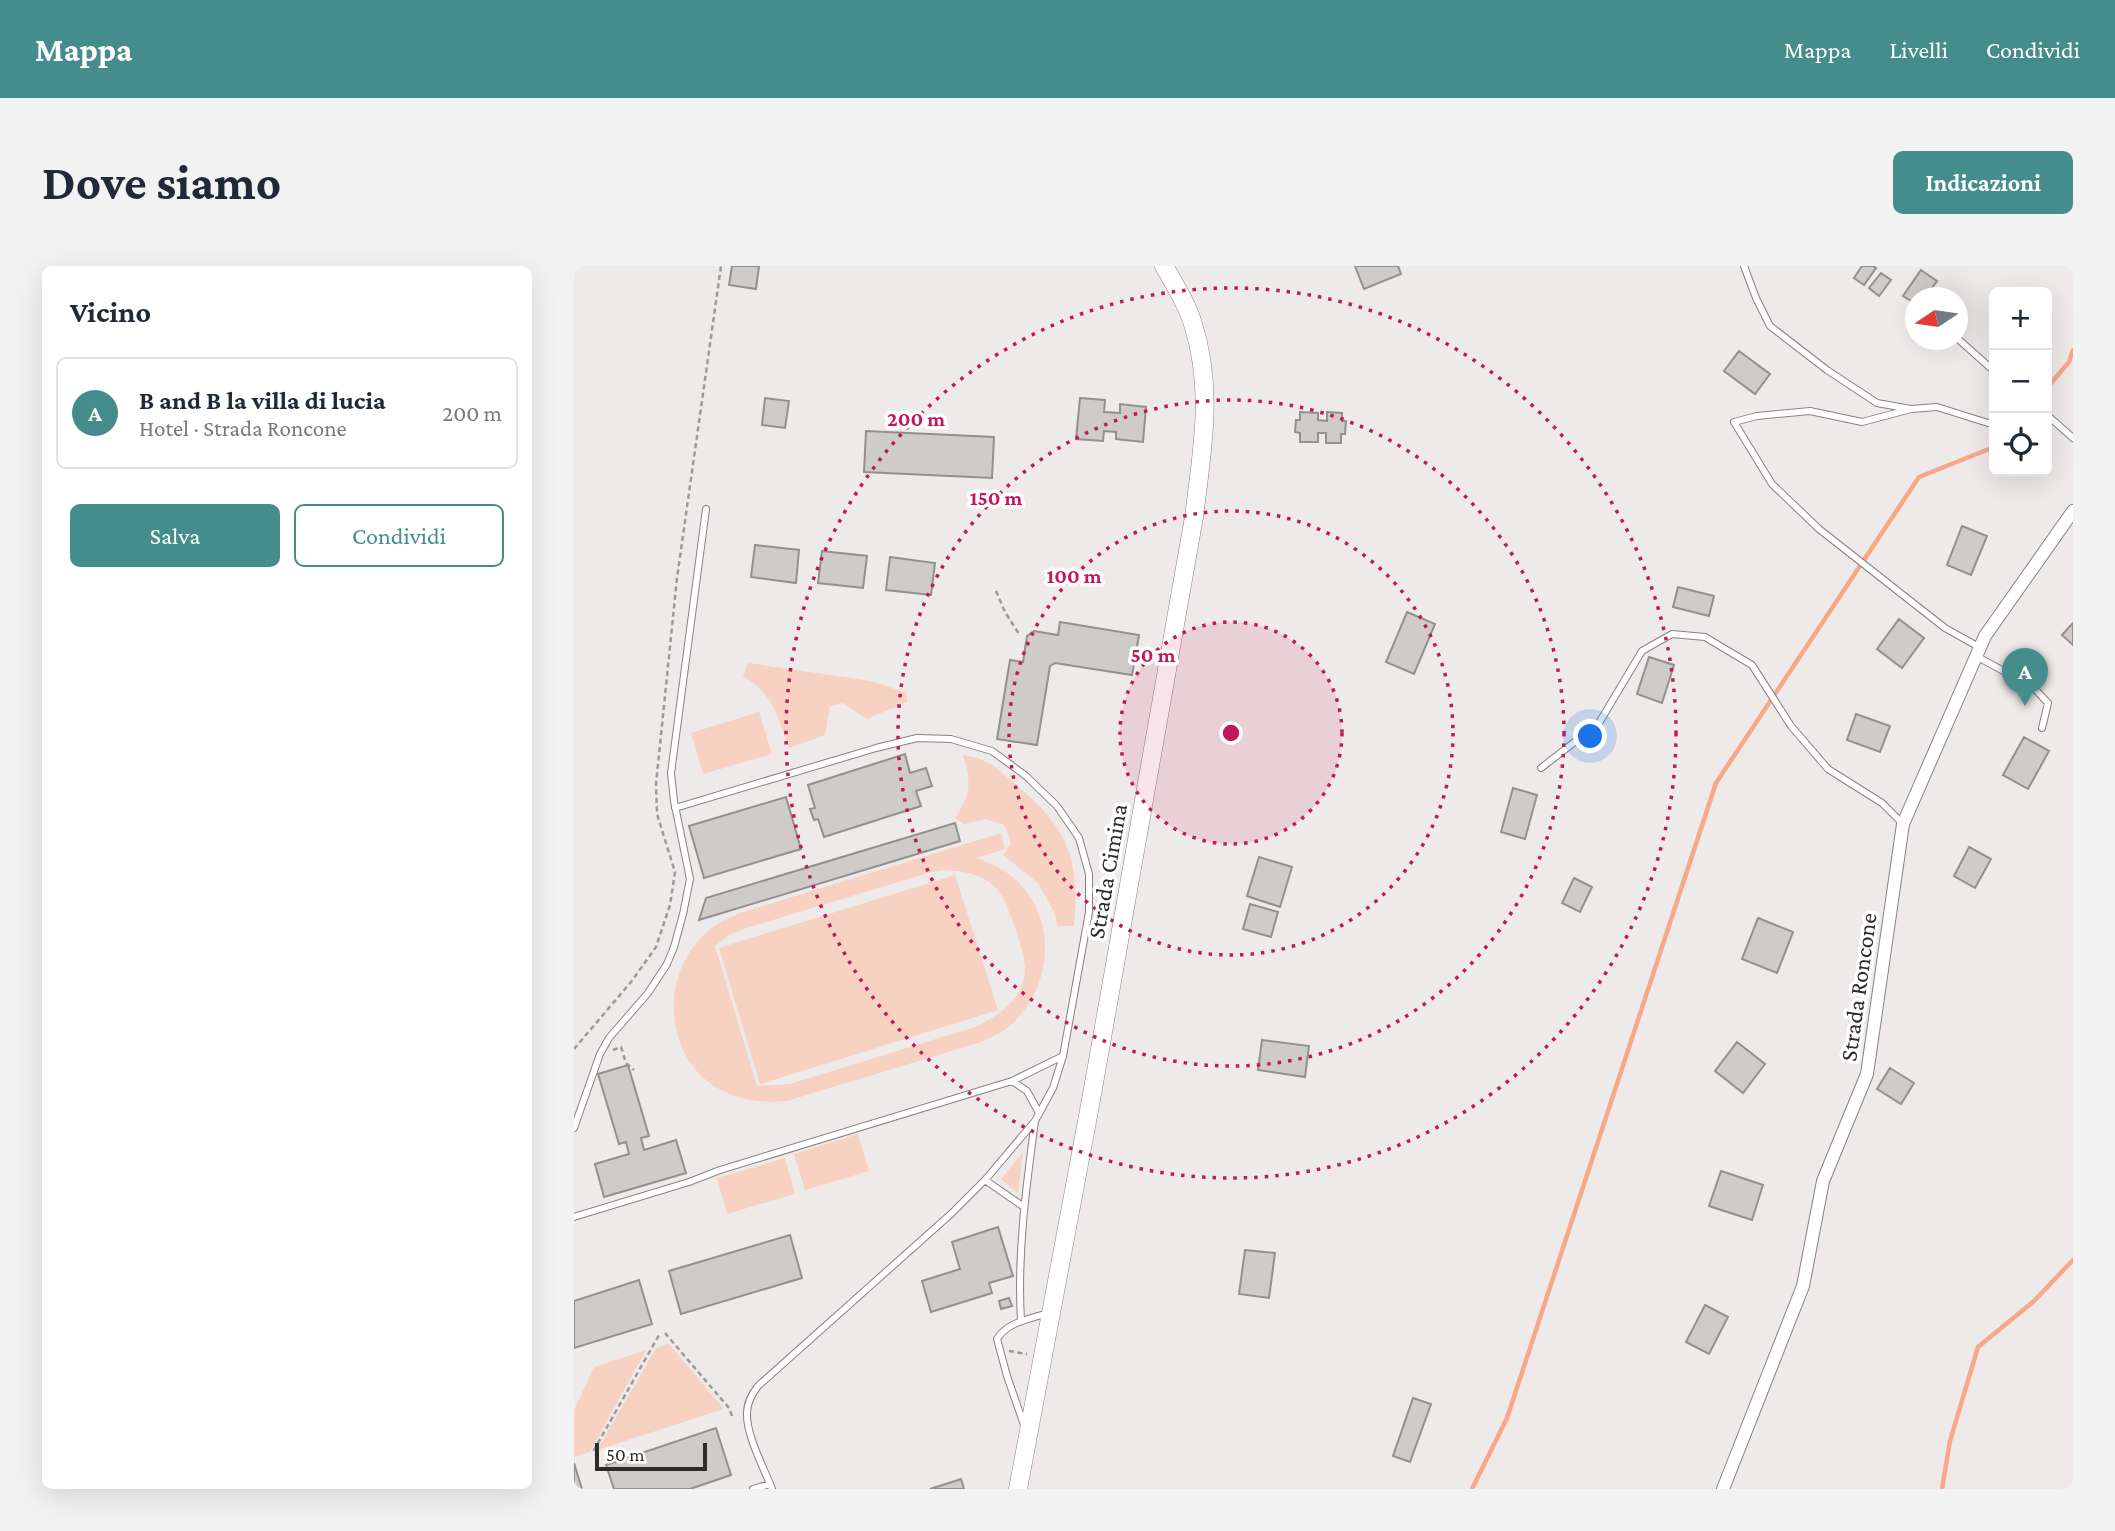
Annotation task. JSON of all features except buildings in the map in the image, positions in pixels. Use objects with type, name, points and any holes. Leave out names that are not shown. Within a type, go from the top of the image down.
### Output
[{"type":"main road","name":"Strada Cimina","points":[[1018,1489],[1194,517],[1203,446],[1205,379],[1200,350],[1193,322],[1164,266]]},
{"type":"street","name":"Strada Roncone","points":[[1723,1489],[1803,1286],[1824,1181],[1867,1074],[1903,824],[1984,636],[2073,511]]},
{"type":"lane","points":[[1744,266],[1770,326],[1827,370],[1877,403],[1911,409]]},
{"type":"lane","points":[[1968,348],[1989,366]]},
{"type":"lane","points":[[1989,423],[1937,407],[1911,409],[1862,422],[1810,411],[1757,416],[1734,422],[1772,484],[1819,529],[1945,628],[2033,687],[2048,703],[2042,728]]},
{"type":"lane","points":[[2052,419],[2073,438]]},
{"type":"lane","points":[[574,1128],[600,1054],[609,1038],[648,993],[667,964],[683,915],[690,879],[671,774],[706,509]]},
{"type":"lane","points":[[1541,768],[1599,723],[1642,652],[1672,634],[1705,637],[1752,665],[1791,726],[1828,769],[1882,803],[1903,824]]},
{"type":"lane","points":[[676,808],[876,748],[917,738],[951,739],[992,751],[1026,776],[1057,806],[1079,838],[1089,874],[1089,912],[1063,1056],[1053,1088],[1035,1121],[985,1180],[952,1213],[758,1386],[750,1398],[748,1427],[771,1486],[753,1489]]},
{"type":"lane","points":[[574,1217],[1012,1081],[1063,1056]]},
{"type":"lane","points":[[1012,1081],[1027,1091],[1039,1113]]},
{"type":"lane","points":[[1021,1321],[1020,1274],[1024,1207],[1035,1121]]},
{"type":"lane","points":[[985,1180],[1024,1207]]},
{"type":"lane","points":[[1028,1437],[996,1339],[1002,1331],[1021,1321],[1052,1312]]},
{"type":"path","points":[[574,1049],[631,982],[656,947],[670,905],[675,872],[657,814],[656,784],[677,579],[721,266]]},
{"type":"path","points":[[996,591],[1019,634]]},
{"type":"path","points":[[600,1054],[621,1047],[626,1063],[634,1070]]},
{"type":"path","points":[[665,1333],[729,1408],[732,1416]]},
{"type":"path","points":[[597,1459],[594,1450],[659,1335]]},
{"type":"path","points":[[998,1350],[1044,1356]]},
{"type":"shaded area","points":[[748,663],[871,681],[907,693],[907,702],[867,719],[843,703],[830,706],[825,735],[789,748],[768,699],[754,683],[743,676]]},
{"type":"shaded area","points":[[759,712],[772,754],[703,774],[691,733]]},
{"type":"shaded area","points":[[963,755],[984,761],[1002,773],[1032,799],[1058,830],[1072,862],[1075,880],[1074,926],[1057,926],[1055,914],[1038,883],[1003,855],[1011,843],[1004,825],[986,819],[964,824],[955,818],[965,801],[968,787],[968,773]]},
{"type":"shaded area","points":[[1001,833],[1005,849],[976,858],[1012,877],[1033,901],[1044,935],[1045,953],[1037,988],[1028,1004],[1013,1023],[996,1035],[981,1042],[787,1101],[765,1102],[734,1096],[706,1080],[692,1064],[676,1027],[676,986],[692,949],[714,926],[743,912]],"holes":[[[943,870],[983,878],[994,886],[1004,900],[1017,932],[1025,963],[1023,981],[1013,1000],[997,1015],[978,1026],[790,1084],[757,1086],[715,946],[729,935],[746,928]]]},
{"type":"shaded area","points":[[955,875],[998,1010],[760,1084],[719,948]]},
{"type":"shaded area","points":[[858,1134],[869,1171],[805,1190],[794,1154]]},
{"type":"shaded area","points":[[1023,1152],[1018,1193],[1001,1179]]},
{"type":"shaded area","points":[[785,1158],[795,1194],[727,1214],[717,1178]]},
{"type":"shaded area","points":[[669,1344],[724,1409],[597,1450],[656,1348]]},
{"type":"shaded area","points":[[646,1350],[590,1452],[574,1457],[574,1410],[594,1367]]},
{"type":"waterway","points":[[2052,382],[2069,362],[2073,350]]},
{"type":"waterway","points":[[1472,1489],[1507,1418],[1716,783],[1919,477],[1989,449]]},
{"type":"waterway","points":[[1942,1489],[1950,1441],[1978,1347],[2034,1301],[2073,1260]]},
{"type":"place","name":"B and B la villa di lucia","points":[[2025,706]]}]
